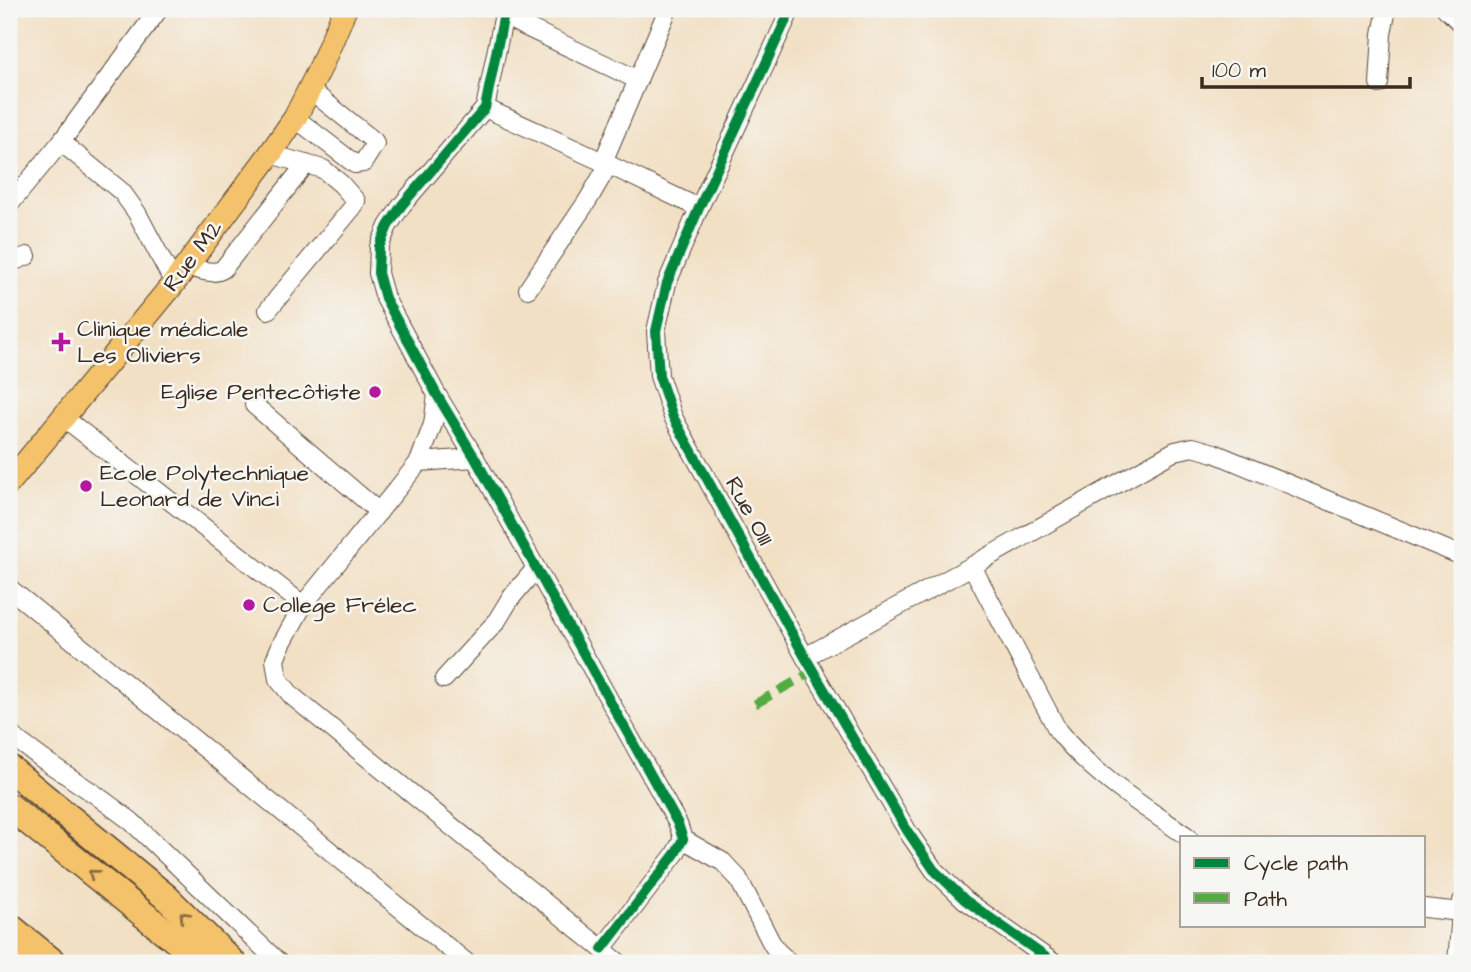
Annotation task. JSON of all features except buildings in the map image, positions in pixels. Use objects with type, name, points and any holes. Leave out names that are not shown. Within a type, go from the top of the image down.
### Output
[{"type":"highway","points":[[9,768],[166,897],[233,963]]},
{"type":"highway","points":[[9,806],[204,963]]},
{"type":"highway","points":[[9,926],[54,963]]},
{"type":"highway","points":[[9,957],[17,963]]},
{"type":"main road","name":"Rue M2","points":[[9,483],[180,274],[270,154],[295,118],[345,9]]},
{"type":"street","points":[[9,205],[61,142],[159,9]]},
{"type":"street","points":[[528,289],[588,200],[606,163],[668,9]]},
{"type":"street","name":"Rue O111","points":[[790,9],[667,283],[656,331],[659,376],[673,417],[805,657],[908,832],[934,870],[965,900],[1054,963]]},
{"type":"street","points":[[1379,84],[1382,34],[1387,9]]},
{"type":"street","points":[[1446,9],[1462,24]]},
{"type":"street","points":[[638,80],[504,13],[485,107],[402,205],[388,226],[379,247],[378,273],[385,298],[678,824],[683,839],[723,862],[738,877],[771,942],[790,963]]},
{"type":"street","points":[[295,118],[355,164],[363,163],[375,144],[309,89]]},
{"type":"street","points":[[485,107],[699,208]]},
{"type":"street","points":[[61,142],[122,192],[180,274],[214,273],[223,269],[306,164]]},
{"type":"street","points":[[268,310],[356,201],[323,169],[270,154]]},
{"type":"street","points":[[9,263],[27,256]]},
{"type":"street","points":[[438,395],[433,424],[419,462],[303,604],[275,660],[278,679],[292,696],[619,963]]},
{"type":"street","points":[[254,405],[379,512]]},
{"type":"street","points":[[62,417],[303,604]]},
{"type":"street","points":[[805,657],[1175,451],[1194,447],[1462,556]]},
{"type":"street","points":[[419,462],[475,458]]},
{"type":"street","points":[[972,566],[1058,731],[1068,744],[1120,790],[1187,836]]},
{"type":"street","points":[[444,680],[496,622],[510,599],[536,568]]},
{"type":"street","points":[[9,588],[467,963]]},
{"type":"street","points":[[9,734],[131,821],[279,963]]},
{"type":"street","points":[[602,949],[675,854],[683,839]]},
{"type":"street","points":[[1457,963],[1462,901]]},
{"type":"street","points":[[1426,908],[1461,912]]},
{"type":"marked path","points":[[755,704],[814,671]]},
{"type":"cycle path","points":[[505,9],[485,108],[402,205],[388,226],[379,247],[378,273],[385,298],[437,395],[475,458],[678,824],[683,839],[675,854],[602,949]]},
{"type":"cycle path","points":[[791,9],[667,283],[656,331],[659,376],[673,417],[805,657],[908,832],[934,870],[965,900],[1054,963]]},
{"type":"place","name":"Clinique médicale Les Oliviers","points":[[61,342]]},
{"type":"place","name":"Eglise Pentecôtiste","points":[[375,392]]},
{"type":"place","name":"Ecole Polytechnique Leonard de Vinci","points":[[86,486]]},
{"type":"place","name":"College Frélec","points":[[249,605]]}]
